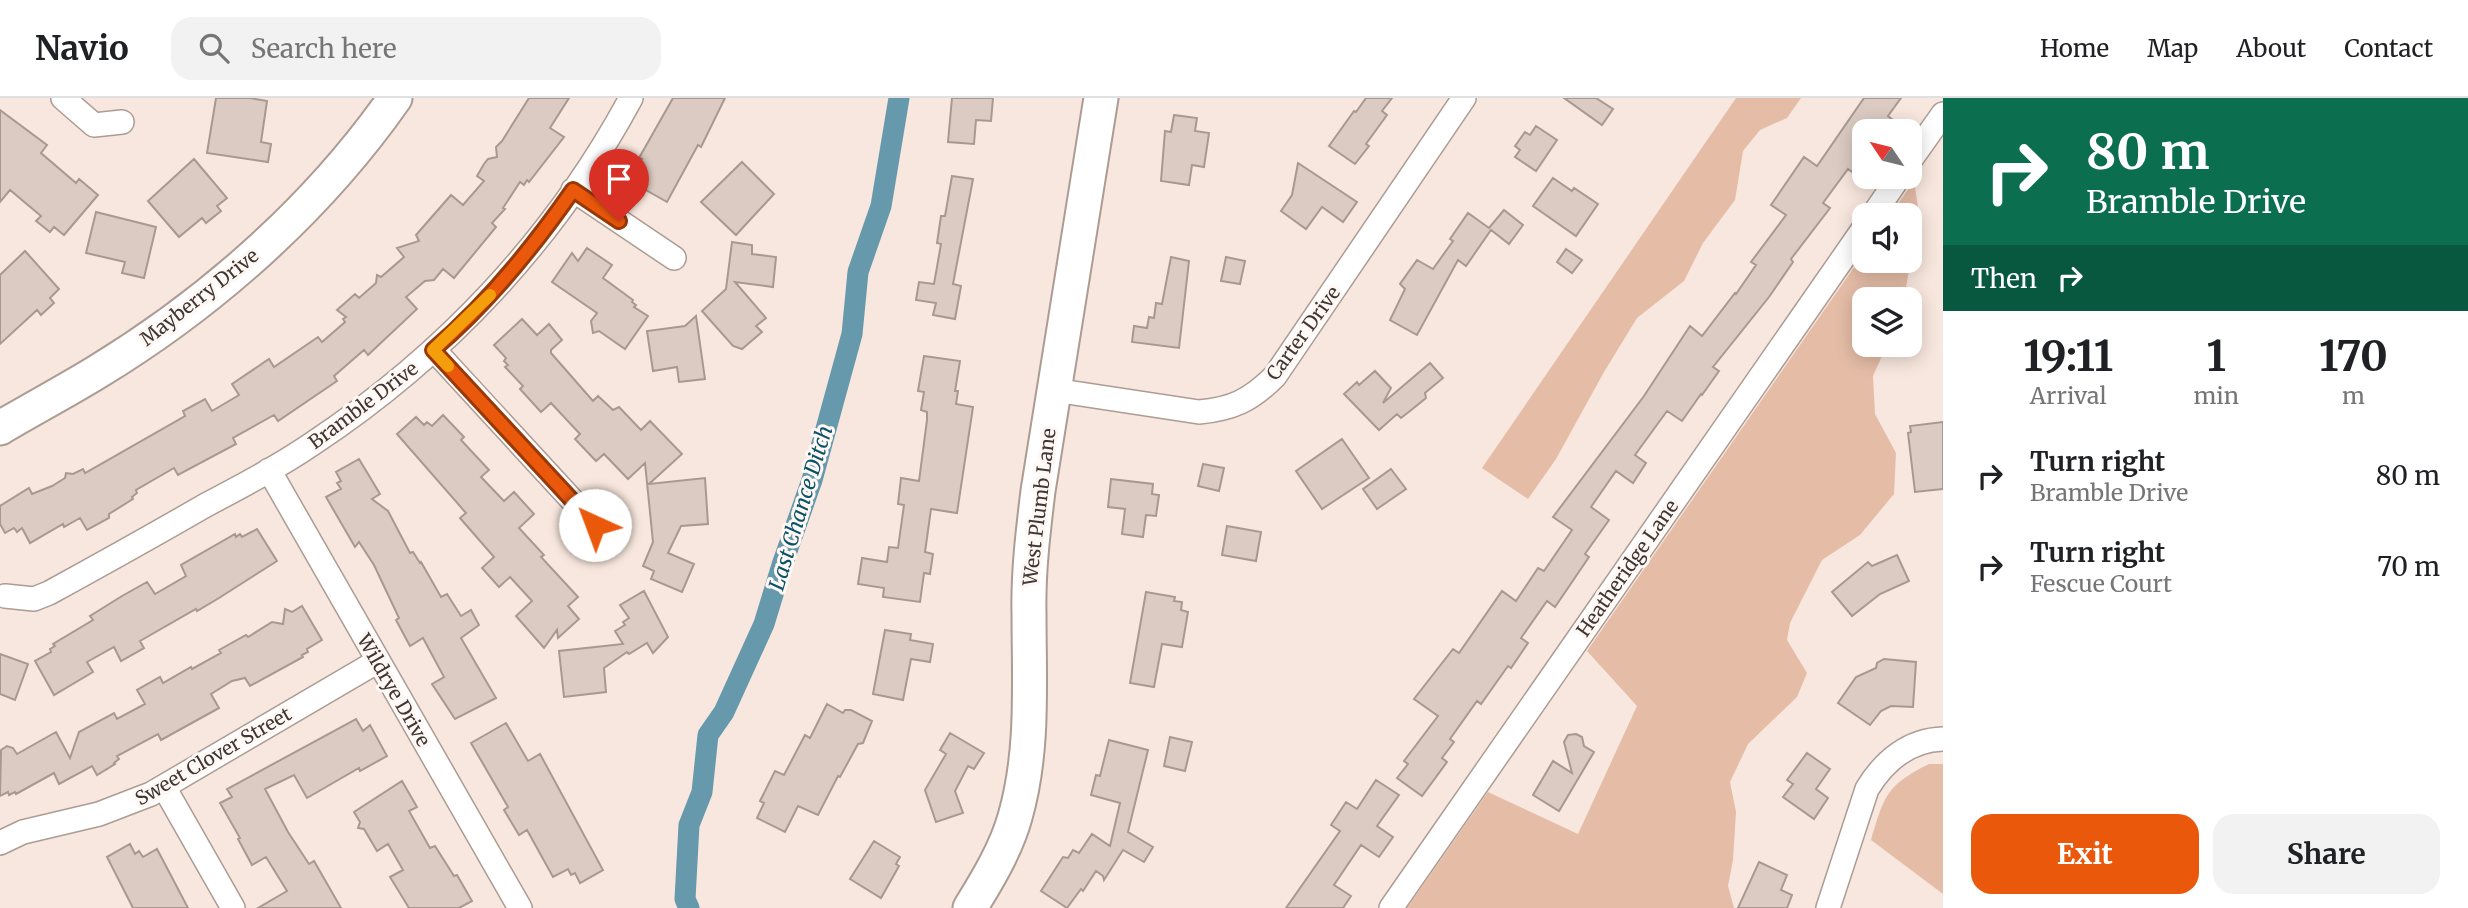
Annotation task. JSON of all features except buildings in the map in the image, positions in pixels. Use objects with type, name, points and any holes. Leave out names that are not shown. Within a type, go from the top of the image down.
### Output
[{"type":"main road","name":"Mayberry Drive","points":[[0,428],[120,357],[229,277],[317,193],[356,150],[395,98]]},
{"type":"main road","name":"West Plumb Lane","points":[[970,908],[1000,856],[1015,818],[1024,778],[1030,698],[1032,541],[1101,98]]},
{"type":"street","points":[[63,98],[94,125],[122,122]]},
{"type":"street","name":"Bramble Drive","points":[[5,596],[34,599],[49,593],[269,471],[336,428],[433,350],[477,310],[506,278],[548,226],[594,161],[631,98]]},
{"type":"street","name":"Carter Drive","points":[[1054,390],[1199,412],[1239,404],[1258,393],[1275,376],[1464,98]]},
{"type":"street","points":[[1922,144],[1943,114]]},
{"type":"street","points":[[573,190],[674,258]]},
{"type":"street","name":"Heatheridge Lane","points":[[1391,908],[1852,245]]},
{"type":"street","points":[[433,350],[595,525]]},
{"type":"street","name":"Wildrye Drive","points":[[269,471],[520,908]]},
{"type":"street","name":"Sweet Clover Street","points":[[0,843],[23,832],[99,814],[128,804],[163,787],[378,661]]},
{"type":"street","points":[[1828,908],[1867,789],[1878,772],[1894,757],[1913,745],[1943,738]]},
{"type":"street","points":[[163,787],[233,908]]},
{"type":"shaded area","points":[[1736,98],[1801,98],[1787,118],[1760,130],[1743,151],[1735,200],[1703,243],[1684,281],[1637,318],[1556,459],[1528,499],[1482,468]]},
{"type":"shaded area","points":[[1908,189],[1915,189],[1917,203],[1898,203]]},
{"type":"shaded area","points":[[1852,270],[1852,273],[1909,273],[1906,287],[1852,287],[1852,357],[1882,357],[1873,376],[1875,414],[1896,453],[1894,494],[1860,535],[1822,560],[1790,623],[1787,640],[1807,673],[1797,697],[1748,744],[1730,782],[1736,812],[1733,860],[1728,886],[1734,908],[1407,908],[1488,792],[1578,834],[1637,706],[1587,651]]},
{"type":"shaded area","points":[[1929,764],[1943,764],[1943,894],[1871,840],[1884,803],[1895,786]]},
{"type":"waterway","name":"Last Chance Ditch","points":[[689,908],[685,899],[689,825],[702,792],[708,735],[724,712],[764,624],[812,480],[852,334],[858,272],[881,206],[899,98]]},
{"type":"slow traffic","points":[[448,366],[433,350],[490,295]]},
{"type":"route","points":[[595,525],[433,350],[477,310],[506,278],[573,190],[619,221]]}]
